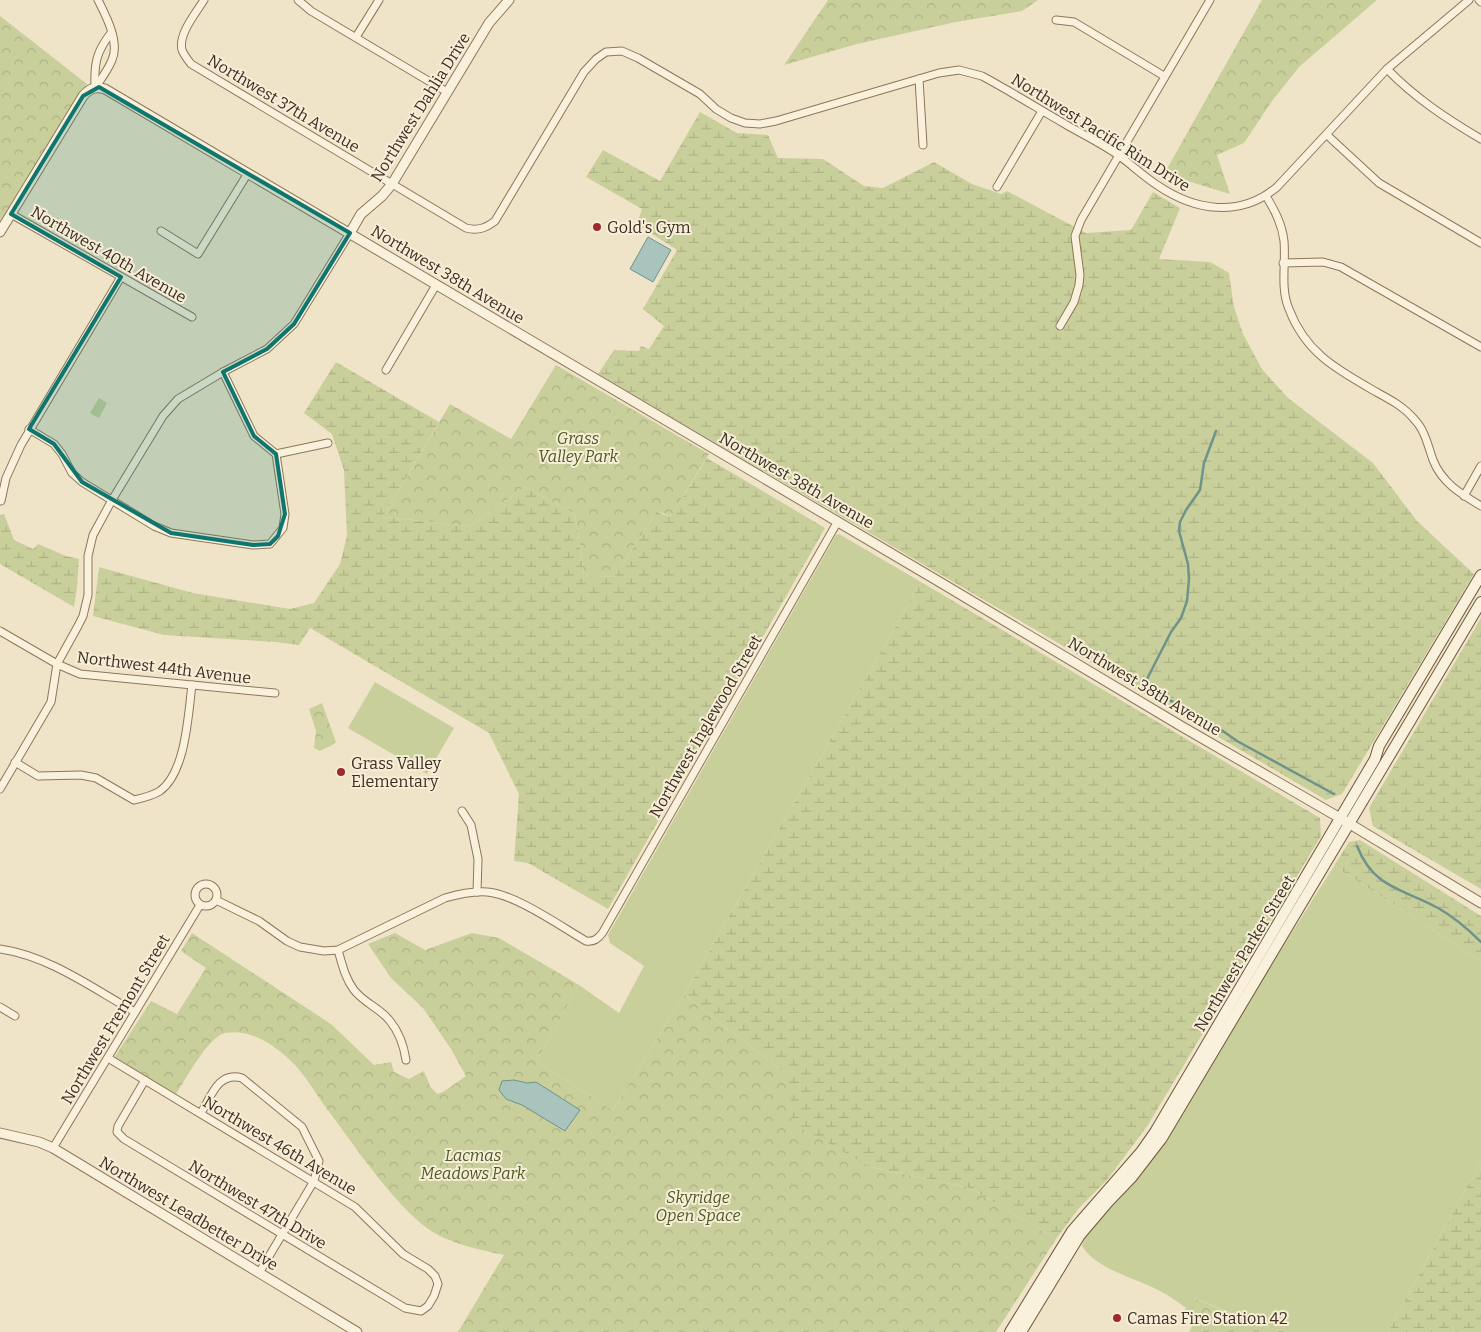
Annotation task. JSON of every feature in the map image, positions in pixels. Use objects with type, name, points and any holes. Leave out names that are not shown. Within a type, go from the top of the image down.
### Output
[{"type":"main road","name":"Northwest Parker Street","points":[[1021,1332],[1080,1235],[1132,1176],[1162,1138],[1345,821],[1376,759],[1379,746],[1481,575]]},
{"type":"main road","name":"Northwest Parker Street","points":[[1010,1332],[1072,1231],[1141,1152],[1155,1132],[1481,602]]},
{"type":"street","points":[[0,232],[83,96],[95,88],[112,60],[115,50],[109,21],[98,0]]},
{"type":"street","name":"Northwest 37th Avenue","points":[[204,0],[185,32],[182,41],[182,51],[191,64],[466,228],[481,229]]},
{"type":"street","points":[[298,0],[311,11],[447,92]]},
{"type":"street","points":[[356,37],[379,0]]},
{"type":"street","name":"Northwest Dahlia Drive","points":[[0,788],[51,702],[57,664],[82,616],[88,595],[88,556],[93,535],[112,500],[170,406],[178,399],[223,372],[267,349],[294,324],[361,214],[382,196],[392,184],[489,23],[509,0]]},
{"type":"street","points":[[1060,326],[1074,302],[1079,285],[1080,275],[1075,236],[1081,220],[1210,0]]},
{"type":"street","name":"Northwest Pacific Rim Drive","points":[[481,229],[495,221],[584,72],[596,58],[606,52],[622,51],[638,58],[700,94],[716,110],[731,118],[745,123],[760,124],[919,79],[958,70],[982,76],[1118,155],[1158,186],[1178,198],[1191,203],[1221,208],[1246,205],[1266,196],[1327,135],[1387,69],[1469,0]]},
{"type":"street","points":[[1056,20],[1074,22],[1164,76]]},
{"type":"street","points":[[95,88],[94,70],[98,53],[111,33]]},
{"type":"street","points":[[1387,69],[1434,110],[1481,139]]},
{"type":"street","points":[[919,79],[922,145]]},
{"type":"street","name":"Northwest 38th Avenue","points":[[95,88],[105,89],[248,173],[1481,903]]},
{"type":"street","points":[[997,187],[1042,111]]},
{"type":"street","points":[[1327,135],[1379,183],[1481,243]]},
{"type":"street","points":[[161,231],[198,254],[248,173]]},
{"type":"street","points":[[1266,196],[1276,212],[1282,230],[1284,243],[1284,284],[1288,307],[1298,329],[1312,349],[1333,366],[1403,407],[1416,420],[1424,434],[1434,462],[1442,477],[1452,488],[1481,506]]},
{"type":"street","name":"Northwest 40th Avenue","points":[[11,214],[192,317]]},
{"type":"street","points":[[1283,262],[1323,262],[1341,267],[1357,274],[1481,347]]},
{"type":"street","points":[[1,501],[12,461],[121,277]]},
{"type":"street","points":[[386,370],[436,285]]},
{"type":"street","points":[[30,429],[54,444],[62,454],[72,473],[82,482],[154,526],[171,533],[253,545],[270,544],[283,528],[285,514],[276,454],[254,436],[223,372]]},
{"type":"street","points":[[276,454],[328,443]]},
{"type":"street","points":[[1464,496],[1481,466]]},
{"type":"street","name":"Northwest Inglewood Street","points":[[477,892],[502,895],[517,901],[586,941],[592,942],[599,937],[838,521]]},
{"type":"street","name":"Northwest 44th Avenue","points":[[0,631],[57,664],[80,674],[275,693]]},
{"type":"street","points":[[15,762],[38,776],[81,775],[96,778],[134,800],[148,797],[161,790],[172,778],[177,766],[183,748],[192,685]]},
{"type":"street","points":[[216,900],[258,921],[287,941],[300,947],[338,950],[445,898],[477,892],[478,859],[471,824],[462,811]]},
{"type":"street","points":[[204,884],[210,885],[217,893],[216,900],[211,905],[200,905],[195,894],[199,886],[204,884]]},
{"type":"street","name":"Northwest Fremont Street","points":[[53,1148],[200,905]]},
{"type":"street","points":[[0,949],[18,951],[37,958],[135,1012]]},
{"type":"street","points":[[338,950],[349,982],[364,1000],[390,1021],[403,1045],[406,1060]]},
{"type":"street","points":[[0,1007],[15,1016]]},
{"type":"street","name":"Northwest 46th Avenue","points":[[108,1058],[348,1201],[403,1254],[435,1276],[438,1284],[434,1296]]},
{"type":"street","points":[[201,1114],[218,1084],[228,1076],[242,1078],[302,1126],[319,1161],[314,1181],[259,1273]]},
{"type":"street","name":"Northwest 47th Drive","points":[[145,1080],[118,1126],[117,1132],[124,1139],[405,1308],[421,1311],[428,1306],[434,1296]]},
{"type":"street","name":"Northwest Leadbetter Drive","points":[[0,1133],[39,1142],[53,1148],[357,1332]]},
{"type":"highlighted area","points":[[99,87],[350,233],[294,324],[267,349],[223,372],[254,436],[276,454],[285,514],[278,536],[270,544],[253,545],[171,533],[82,482],[54,444],[29,429],[121,277],[11,214],[83,96]]},
{"type":"green space","points":[[828,0],[1038,0],[1022,11],[956,22],[857,44],[784,65]]},
{"type":"green space","points":[[1262,0],[1377,0],[1299,67],[1272,101],[1244,143],[1217,155],[1230,194],[1164,174]]},
{"type":"green space","points":[[0,16],[87,84],[0,222]]},
{"type":"green space","points":[[700,112],[737,133],[768,135],[778,158],[823,159],[864,186],[883,188],[934,162],[972,184],[1001,194],[1007,191],[1086,233],[1131,230],[1153,192],[1180,208],[1159,259],[1210,262],[1229,273],[1234,307],[1243,334],[1262,369],[1288,398],[1373,463],[1417,521],[1474,574],[1342,794],[1326,800],[598,374],[614,350],[639,351],[641,346],[649,349],[664,326],[643,309],[677,250],[637,224],[642,209],[586,177],[603,150],[660,181]]},
{"type":"green space","points":[[336,362],[439,422],[383,517],[470,526],[525,487],[575,514],[584,575],[614,577],[657,511],[671,516],[707,458],[825,528],[608,909],[528,863],[514,861],[519,794],[489,733],[310,628],[299,645],[164,635],[93,616],[99,567],[193,593],[290,609],[314,603],[340,564],[347,536],[344,470],[332,434],[304,413]]},
{"type":"green space","name":"Grass Valley Park","points":[[556,365],[709,454],[671,516],[657,511],[614,577],[584,575],[575,514],[525,487],[470,526],[383,517],[450,404],[511,439]]},
{"type":"green space","points":[[99,398],[107,403],[99,418],[90,413]]},
{"type":"green space","points":[[4,514],[14,540],[33,549],[38,544],[66,556],[79,559],[74,607],[0,564],[0,515]]},
{"type":"green space","points":[[839,534],[921,582],[684,995],[613,1110],[536,1062],[579,985],[619,1013],[644,966],[610,943],[608,935],[836,535]]},
{"type":"green space","points":[[921,582],[1320,818],[1321,836],[1148,1125],[1107,1180],[1079,1208],[1056,1239],[970,1188],[871,1167],[792,1123],[789,1076],[684,995]]},
{"type":"green space","points":[[1481,618],[1481,889],[1373,826],[1369,808]]},
{"type":"green space","points":[[375,682],[454,728],[427,774],[348,728]]},
{"type":"green space","points":[[322,703],[336,742],[320,751],[314,748],[316,731],[309,709]]},
{"type":"green space","points":[[1360,840],[1481,916],[1481,961],[1334,866],[1349,842]]},
{"type":"green space","points":[[1334,866],[1481,961],[1481,1161],[1388,1332],[1287,1332],[1266,1327],[1194,1298],[1186,1308],[1160,1291],[1105,1266],[1088,1254],[1082,1246],[1083,1241],[1108,1208],[1258,986]]},
{"type":"green space","name":"Skyridge Open Space","points":[[192,933],[331,1024],[374,1065],[391,1062],[394,1072],[409,1079],[424,1071],[430,1086],[437,1094],[466,1076],[451,1049],[423,1008],[391,978],[368,944],[395,933],[425,950],[472,933],[499,938],[579,985],[536,1062],[613,1110],[684,995],[789,1076],[871,1167],[970,1188],[1056,1239],[996,1332],[458,1332],[504,1255],[469,1247],[446,1239],[426,1228],[417,1220],[380,1180],[303,1074],[280,1052],[254,1036],[245,1033],[225,1033],[218,1036],[205,1050],[176,1094],[114,1058],[151,1001],[177,1014],[206,968],[181,951]]},
{"type":"green space","points":[[1481,1161],[1481,1332],[1388,1332]]},
{"type":"green space","points":[[1193,1298],[1266,1327],[1287,1332],[1189,1332],[1194,1323],[1181,1315]]},
{"type":"water","points":[[648,237],[671,250],[653,282],[630,269]]},
{"type":"water","points":[[514,1080],[527,1083],[536,1082],[580,1110],[565,1131],[522,1105],[506,1099],[499,1090],[502,1081]]},
{"type":"waterway","points":[[1184,707],[1152,692],[1147,683],[1148,677],[1171,632],[1181,618],[1187,601],[1188,564],[1179,531],[1180,522],[1200,490],[1204,463],[1216,431]]},
{"type":"waterway","points":[[1192,711],[1237,741],[1334,794]]},
{"type":"waterway","points":[[1357,846],[1372,871],[1390,886],[1425,901],[1444,912],[1481,942]]},
{"type":"place","name":"Gold's Gym","points":[[597,227]]},
{"type":"place","name":"Grass Valley Elementary","points":[[341,772]]},
{"type":"place","name":"Camas Fire Station 42","points":[[1117,1318]]},
{"type":"park label","name":"Lacmas Meadows Park","points":[[473,1164]]}]
